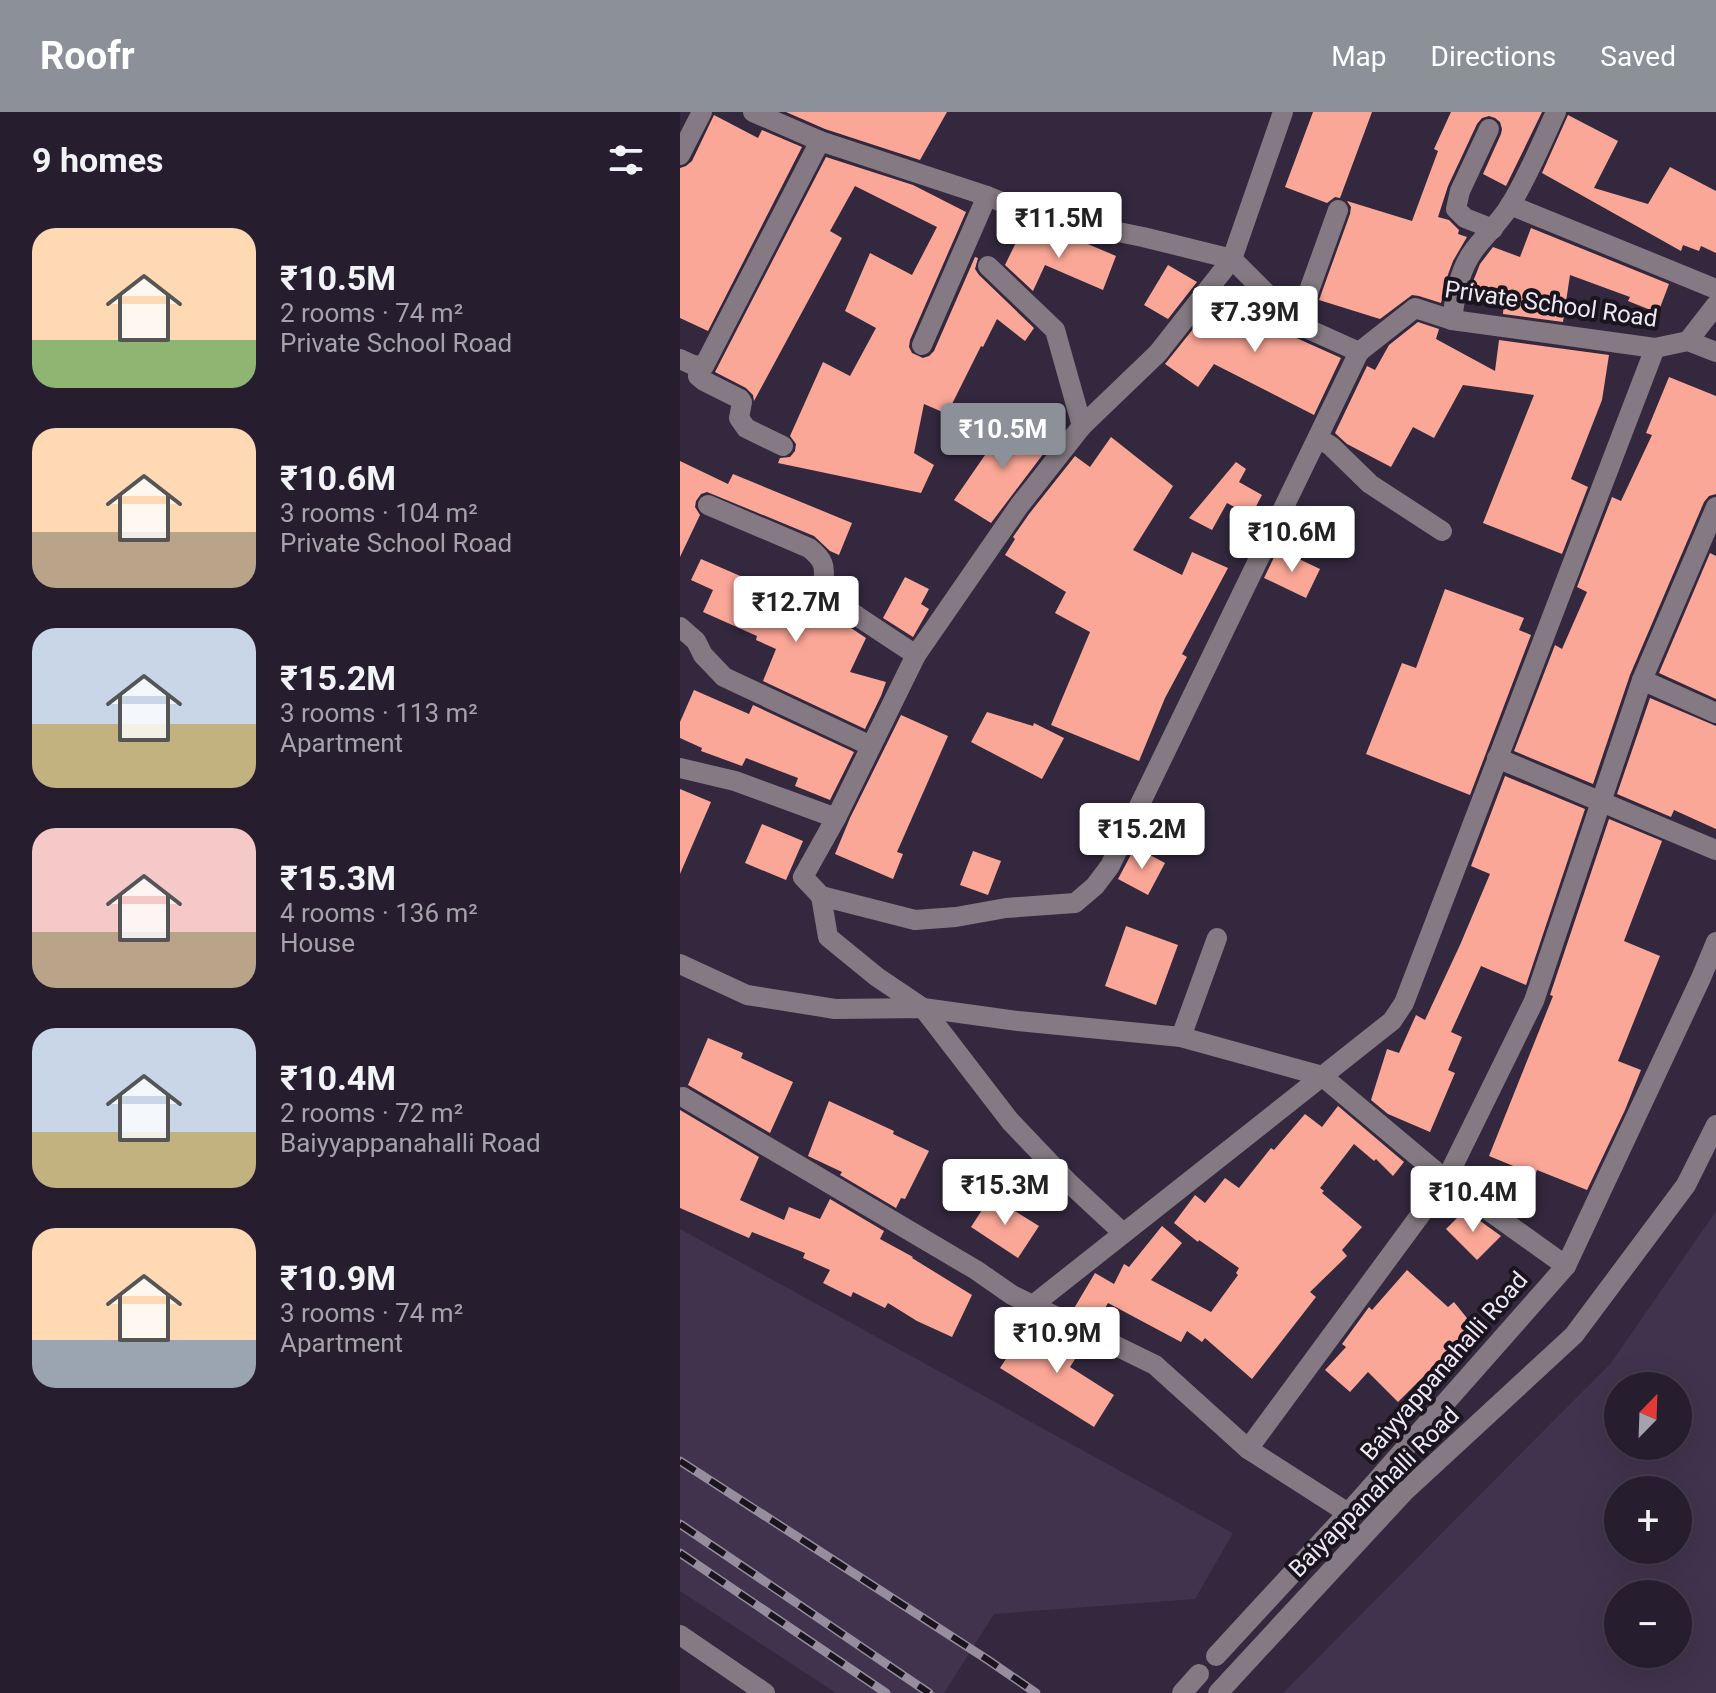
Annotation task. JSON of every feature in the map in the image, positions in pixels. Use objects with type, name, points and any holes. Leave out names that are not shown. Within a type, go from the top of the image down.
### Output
[{"type":"street","points":[[680,155],[702,112]]},
{"type":"street","points":[[753,112],[820,141],[987,196],[1034,215],[1232,259],[1297,324],[1359,352],[1110,866],[1095,886],[1075,903],[915,920],[821,896],[803,877],[836,818],[916,655],[1019,506],[1082,426],[1158,353],[1232,259],[1283,112]]},
{"type":"street","points":[[1452,320],[1465,264],[1510,205],[1556,112]]},
{"type":"street","points":[[1489,129],[1460,191],[1456,209],[1465,218],[1493,229]]},
{"type":"street","points":[[689,363],[704,366],[820,141]]},
{"type":"street","points":[[922,345],[987,196]]},
{"type":"street","points":[[1510,205],[1716,289]]},
{"type":"street","points":[[1297,324],[1338,210]]},
{"type":"street","points":[[988,266],[1055,330],[1082,426]]},
{"type":"street","name":"Private School Road","points":[[1359,352],[1415,308],[1452,320],[1655,348],[1688,341],[1716,305]]},
{"type":"street","points":[[1688,341],[1716,352]]},
{"type":"street","points":[[1033,1305],[1392,1021],[1404,1003],[1655,348]]},
{"type":"street","points":[[689,363],[704,381],[740,399],[739,418],[746,428],[783,446]]},
{"type":"street","points":[[1318,438],[1331,446],[1370,484],[1442,531]]},
{"type":"street","points":[[708,505],[818,554],[823,562],[827,592],[841,605],[916,655]]},
{"type":"street","points":[[1248,1449],[1446,1180],[1534,1001],[1642,680],[1708,549],[1716,507]]},
{"type":"street","points":[[680,627],[696,641],[703,655],[724,677],[871,746]]},
{"type":"street","points":[[1642,680],[1716,713]]},
{"type":"street","points":[[1497,758],[1716,850]]},
{"type":"street","points":[[680,768],[735,781],[836,818]]},
{"type":"street","points":[[821,896],[828,937],[877,977],[923,1008],[1010,1121],[1067,1181],[1123,1233]]},
{"type":"street","points":[[1181,1037],[1217,938]]},
{"type":"street","name":"Baiyyappanahalli Road","points":[[1216,1656],[1348,1513],[1566,1266],[1716,942]]},
{"type":"street","points":[[680,964],[747,995],[835,1009],[923,1008],[1181,1037],[1322,1076],[1446,1180],[1566,1266]]},
{"type":"street","points":[[683,1097],[962,1262],[1012,1295],[1155,1365],[1248,1449],[1348,1513]]},
{"type":"street","name":"Baiyappanahalli Road","points":[[1218,1693],[1404,1492],[1574,1335],[1686,1185],[1716,1125]]},
{"type":"street","points":[[680,1635],[765,1693]]},
{"type":"street","points":[[1182,1693],[1199,1674]]},
{"type":"shaded area","points":[[1716,1211],[1716,1693],[1283,1693],[1611,1363]]},
{"type":"shaded area","points":[[680,1229],[1233,1533],[1195,1599],[994,1614],[944,1693],[836,1693],[680,1591]]},
{"type":"building","points":[[786,112],[947,112],[920,160],[825,129]]},
{"type":"building","points":[[1313,112],[1372,112],[1340,198],[1335,197],[1327,203],[1285,187]]},
{"type":"building","points":[[1451,112],[1542,112],[1506,186],[1483,174],[1501,134],[1500,122],[1489,116],[1477,124],[1448,186],[1438,217],[1449,220],[1459,230],[1458,234],[1467,237],[1453,261],[1441,303],[1412,295],[1380,319],[1319,300],[1350,214],[1351,207],[1347,201],[1412,221],[1438,151],[1434,149]]},
{"type":"building","points":[[714,115],[758,138],[762,130],[802,147],[708,331],[680,318],[680,168],[692,161]]},
{"type":"building","points":[[1568,115],[1618,141],[1594,188],[1648,204],[1670,167],[1716,191],[1716,253],[1701,246],[1699,251],[1683,245],[1681,251],[1542,173]]},
{"type":"building","points":[[826,157],[913,185],[966,212],[910,340],[912,353],[923,358],[934,351],[975,257],[978,258],[975,269],[979,275],[1034,328],[1025,341],[997,319],[947,414],[924,404],[914,453],[934,465],[921,493],[778,463],[780,458],[790,457],[795,451],[796,444],[790,436],[823,362],[850,376],[876,328],[845,311],[870,253],[912,275],[937,227],[855,186],[830,231],[842,238],[754,401],[746,388],[715,372]]},
{"type":"building","points":[[1023,228],[1065,246],[1069,236],[1116,256],[1103,290],[1045,265],[1033,291],[1005,265]]},
{"type":"building","points":[[1531,228],[1669,284],[1658,313],[1628,301],[1630,297],[1570,275],[1563,322],[1503,314],[1504,301],[1471,287],[1480,264],[1493,247],[1520,257]]},
{"type":"building","points":[[1168,265],[1197,282],[1168,319],[1144,305]]},
{"type":"building","points":[[1222,293],[1274,319],[1292,336],[1341,358],[1314,415],[1214,364],[1198,387],[1165,364]]},
{"type":"building","points":[[1418,322],[1439,329],[1436,339],[1495,371],[1499,340],[1609,355],[1602,400],[1571,479],[1588,487],[1562,554],[1483,523],[1534,395],[1463,385],[1434,438],[1413,427],[1391,467],[1347,444],[1335,433],[1367,366],[1375,370],[1389,345]]},
{"type":"building","points":[[1669,377],[1716,396],[1716,494],[1704,502],[1630,675],[1593,784],[1514,751],[1555,645],[1562,649],[1587,592],[1577,587],[1612,497],[1621,501],[1652,435],[1646,433]]},
{"type":"building","points":[[1024,421],[1053,441],[991,523],[954,500],[994,442],[998,445],[1011,426],[1017,430]]},
{"type":"building","points":[[1111,437],[1173,486],[1133,550],[1182,575],[1192,552],[1228,568],[1182,654],[1187,657],[1165,698],[1139,761],[1051,725],[1090,632],[1055,613],[1066,592],[1005,555],[1029,514],[1075,456],[1090,467]]},
{"type":"building","points":[[680,461],[728,484],[733,474],[852,523],[839,555],[814,536],[707,492],[696,501],[695,507],[700,515],[680,557]]},
{"type":"building","points":[[1236,462],[1246,469],[1239,482],[1262,495],[1251,516],[1227,503],[1212,530],[1189,518]]},
{"type":"building","points":[[1278,549],[1320,569],[1306,598],[1264,578]]},
{"type":"building","points":[[1710,553],[1716,556],[1716,699],[1659,673]]},
{"type":"building","points":[[701,559],[833,616],[866,638],[850,672],[886,682],[865,729],[763,681],[776,649],[756,640],[757,636],[703,612],[713,590],[691,580]]},
{"type":"building","points":[[905,577],[929,589],[921,604],[929,609],[913,637],[883,618]]},
{"type":"building","points":[[1445,589],[1524,618],[1519,630],[1531,635],[1470,795],[1366,754],[1402,663],[1416,668]]},
{"type":"building","points":[[694,690],[749,714],[753,705],[854,752],[830,800],[795,786],[798,778],[746,758],[742,766],[701,751],[702,748],[680,738],[680,722]]},
{"type":"building","points":[[1650,698],[1716,726],[1716,829],[1674,810],[1671,817],[1617,794]]},
{"type":"building","points":[[987,712],[1033,726],[1034,723],[1064,738],[1042,779],[971,742]]},
{"type":"building","points":[[901,715],[948,736],[897,852],[903,854],[893,879],[835,854]]},
{"type":"building","points":[[1505,776],[1585,809],[1526,985],[1481,966],[1451,1032],[1462,1037],[1448,1070],[1455,1073],[1430,1132],[1388,1114],[1371,1100],[1387,1049],[1399,1053],[1416,1015],[1425,1020],[1490,874],[1471,866]]},
{"type":"building","points":[[680,789],[711,802],[680,874]]},
{"type":"building","points":[[1609,819],[1662,841],[1624,941],[1660,956],[1618,1061],[1641,1070],[1587,1190],[1537,1170],[1535,1175],[1489,1156],[1553,996],[1550,995]]},
{"type":"building","points":[[762,824],[803,841],[786,880],[745,863]]},
{"type":"building","points":[[1135,847],[1165,863],[1148,895],[1118,879]]},
{"type":"building","points":[[973,851],[1001,861],[988,895],[960,885]]},
{"type":"building","points":[[1126,926],[1178,945],[1156,1005],[1105,986]]},
{"type":"building","points":[[708,1038],[743,1053],[741,1058],[793,1082],[770,1133],[688,1085]]},
{"type":"building","points":[[829,1101],[929,1151],[905,1199],[901,1198],[896,1208],[840,1175],[842,1172],[808,1156]]},
{"type":"building","points":[[1338,1106],[1404,1162],[1393,1176],[1354,1144],[1320,1188],[1362,1227],[1342,1250],[1347,1256],[1310,1292],[1316,1297],[1252,1379],[1205,1338],[1202,1342],[1187,1331],[1181,1342],[1108,1303],[1097,1322],[1073,1310],[1095,1273],[1114,1284],[1124,1264],[1129,1267],[1162,1226],[1182,1243],[1151,1280],[1211,1312],[1238,1275],[1239,1268],[1174,1223],[1195,1195],[1205,1203],[1225,1178],[1239,1188],[1271,1148],[1274,1150],[1305,1114],[1322,1127]]},
{"type":"building","points":[[680,1110],[759,1157],[740,1200],[784,1220],[789,1207],[820,1219],[830,1199],[884,1231],[880,1239],[972,1295],[952,1337],[888,1303],[885,1308],[853,1292],[851,1297],[823,1283],[830,1270],[803,1258],[805,1253],[752,1232],[749,1238],[680,1208]]},
{"type":"building","points":[[991,1196],[1039,1226],[1018,1258],[971,1227]]},
{"type":"building","points":[[1465,1210],[1501,1236],[1477,1260],[1446,1229]]},
{"type":"building","points":[[1407,1270],[1448,1307],[1454,1302],[1479,1333],[1441,1364],[1439,1361],[1398,1402],[1368,1372],[1350,1392],[1325,1370],[1346,1347],[1342,1344],[1369,1307],[1372,1310]]},
{"type":"building","points":[[1045,1326],[1084,1345],[1070,1367],[1114,1395],[1094,1427],[1000,1368],[1021,1336],[1034,1344]]},
{"type":"railway","points":[[680,1461],[1036,1693]]},
{"type":"railway","points":[[680,1524],[929,1693]]},
{"type":"railway","points":[[680,1553],[886,1693]]}]
